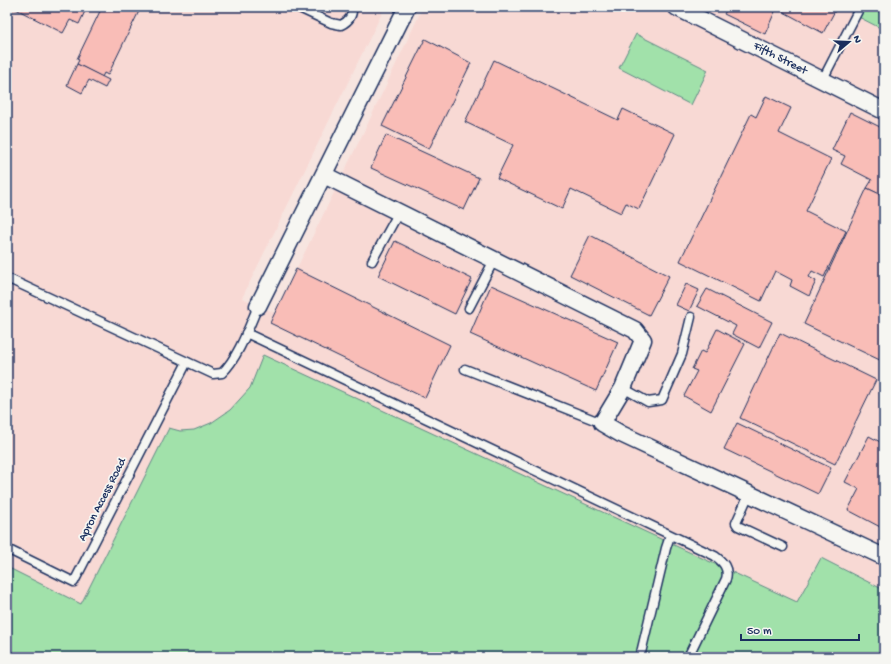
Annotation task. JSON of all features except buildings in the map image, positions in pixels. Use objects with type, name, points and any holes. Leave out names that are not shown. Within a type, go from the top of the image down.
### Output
[{"type":"street","points":[[258,306],[407,7]]},
{"type":"street","name":"Fifth Street","points":[[676,7],[884,111]]},
{"type":"street","points":[[324,175],[635,330],[643,340],[623,388],[602,423],[621,434],[884,557]]},
{"type":"lane","points":[[297,7],[331,23],[341,25],[349,20],[352,7]]},
{"type":"lane","points":[[822,81],[860,7]]},
{"type":"lane","points":[[372,261],[399,212]]},
{"type":"lane","points":[[469,308],[494,260]]},
{"type":"lane","points":[[7,278],[213,374],[222,374],[228,367],[258,306]]},
{"type":"lane","points":[[623,388],[648,402],[662,400],[682,354],[691,317]]},
{"type":"lane","points":[[246,333],[714,556],[726,567],[727,573],[724,584],[688,657]]},
{"type":"lane","name":"Apron Access Road","points":[[7,549],[74,582],[187,362]]},
{"type":"lane","points":[[465,369],[602,423]]},
{"type":"lane","points":[[749,494],[736,523],[738,526],[783,547]]},
{"type":"lane","points":[[640,657],[670,536]]},
{"type":"shaded area","points":[[7,7],[385,7],[242,298],[275,313],[423,7],[884,7],[884,590],[821,558],[884,657],[7,657]]},
{"type":"green space","points":[[854,7],[884,7],[884,30],[851,13]]},
{"type":"green space","points":[[636,34],[708,70],[691,105],[619,68]]},
{"type":"green space","points":[[263,355],[797,602],[821,558],[884,590],[884,657],[7,657],[7,567],[81,604],[169,428],[180,431],[194,430],[211,423],[230,410],[250,388]]}]
